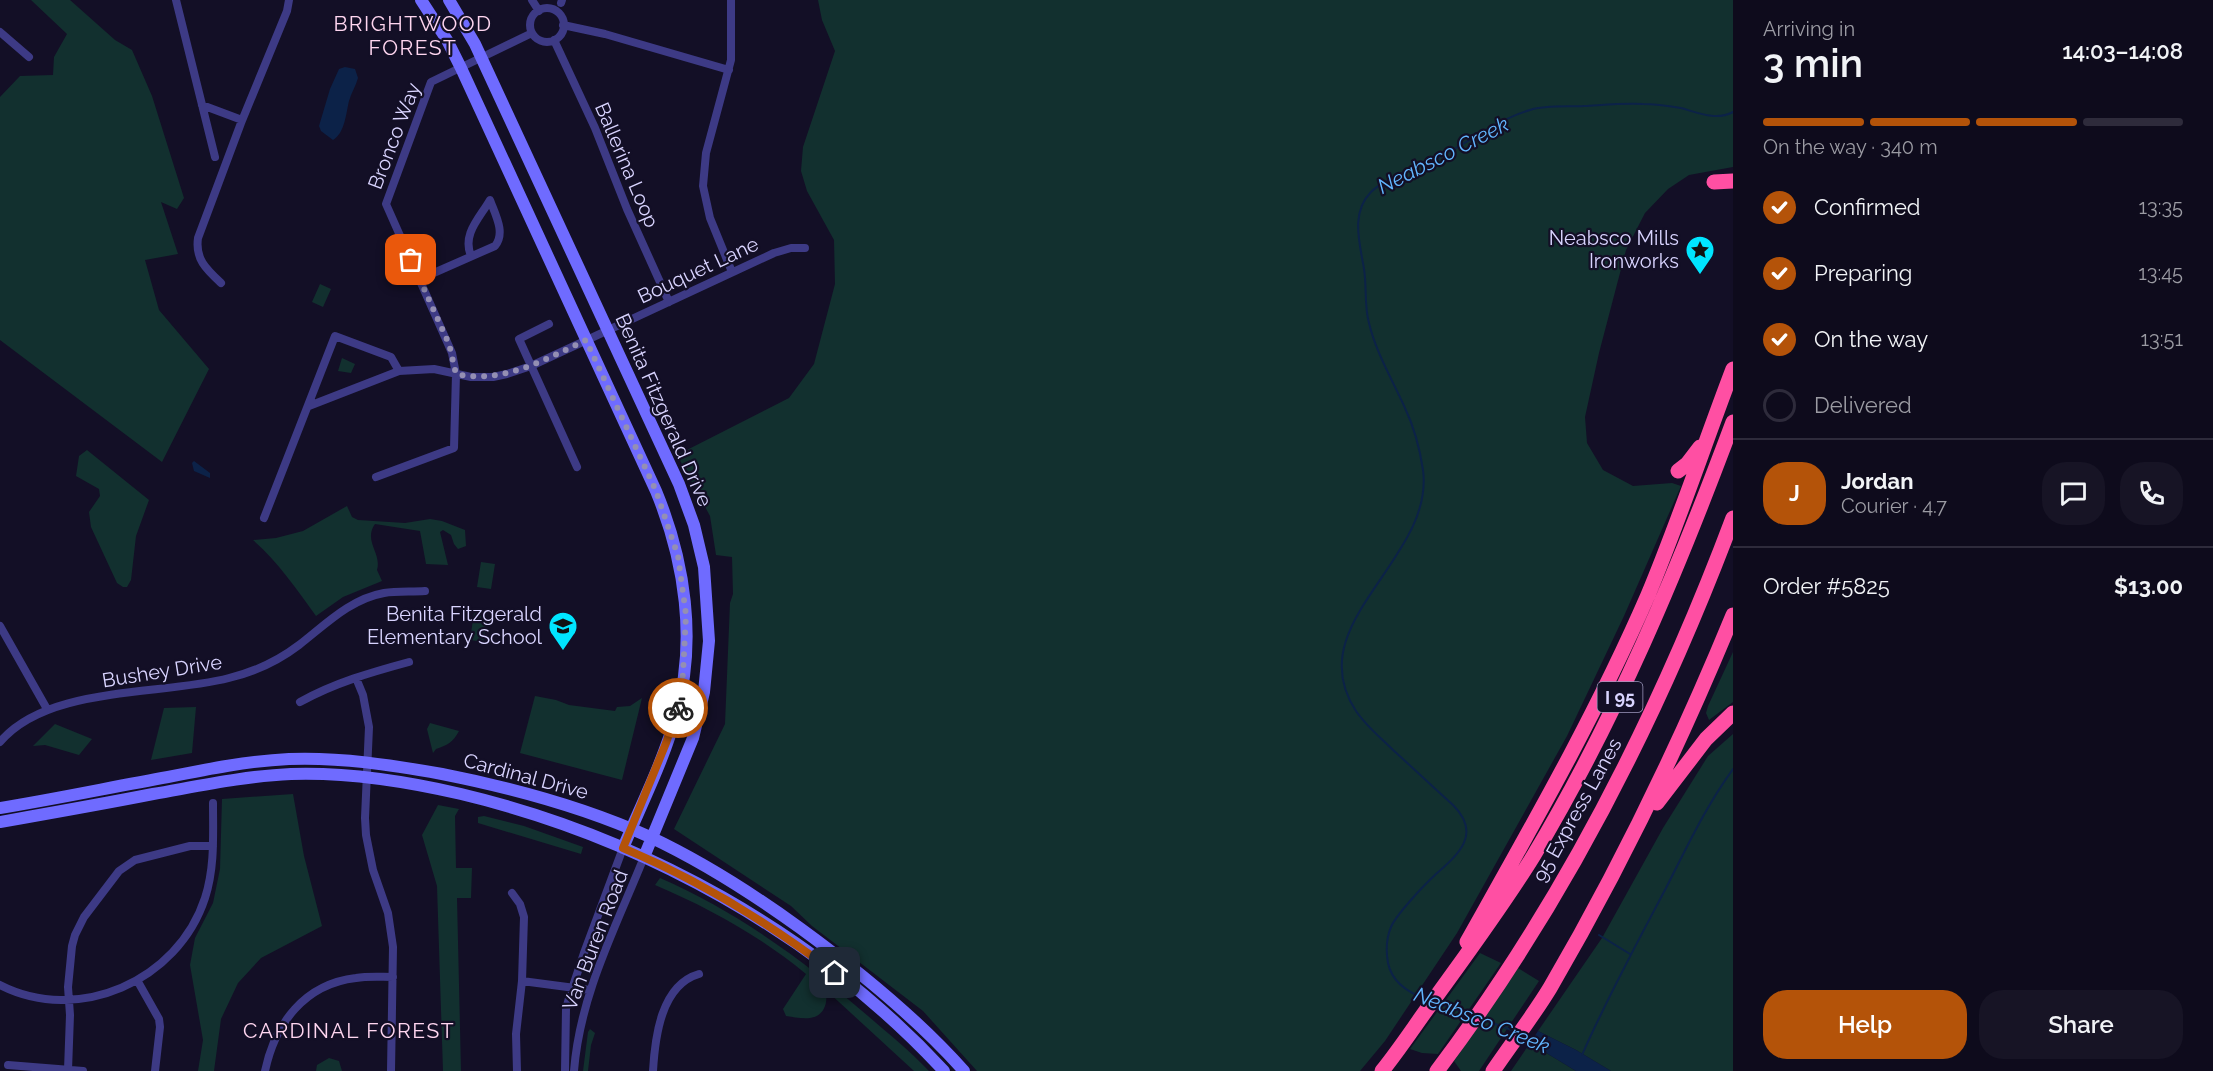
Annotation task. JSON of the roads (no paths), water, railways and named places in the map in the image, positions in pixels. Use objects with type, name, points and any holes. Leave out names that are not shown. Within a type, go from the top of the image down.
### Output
[{"type":"highway","points":[[1714,182],[1733,181]]},
{"type":"highway","points":[[1465,952],[1594,710],[1665,554],[1733,369]]},
{"type":"highway","points":[[1678,471],[1695,455],[1720,406]]},
{"type":"highway","name":"I 95","points":[[1382,1071],[1532,857],[1616,704],[1680,562],[1733,422]]},
{"type":"highway","name":"95 Express Lanes","points":[[1437,1071],[1509,967],[1573,864],[1638,741],[1681,651],[1733,518]]},
{"type":"highway","points":[[1493,1071],[1549,989],[1637,830],[1693,713],[1733,615]]},
{"type":"highway","points":[[1637,830],[1706,739],[1733,713]]},
{"type":"main road","name":"Benita Fitzgerald Drive","points":[[421,0],[447,40],[461,68],[664,510],[678,556],[685,598],[685,647],[676,716],[623,848]]},
{"type":"main road","name":"Benita Fitzgerald Drive","points":[[449,0],[481,57],[608,331],[687,504],[700,546],[707,595],[708,665],[698,719],[686,756],[644,856]]},
{"type":"main road","name":"Cardinal Drive","points":[[0,807],[256,762],[322,759],[369,762],[500,786],[566,805],[631,829],[725,878],[822,945],[881,991],[964,1071]]},
{"type":"main road","name":"Cardinal Drive","points":[[0,822],[252,777],[318,774],[368,776],[439,789],[516,808],[644,856],[747,912],[808,952],[869,1000],[944,1071]]},
{"type":"street","points":[[176,0],[215,157]]},
{"type":"street","points":[[221,283],[204,267],[197,246],[216,188],[287,11],[289,0]]},
{"type":"street","points":[[532,0],[538,11]]},
{"type":"street","points":[[731,0],[732,54],[706,153],[703,186],[710,218],[732,272]]},
{"type":"street","points":[[553,10],[560,16],[563,25],[561,34],[554,40],[544,42],[532,33],[530,23],[538,11],[553,10]]},
{"type":"street","points":[[563,25],[605,34],[729,70]]},
{"type":"street","points":[[0,32],[29,57]]},
{"type":"street","name":"Bronco Way","points":[[376,477],[454,448],[456,374],[449,344],[386,204],[431,82],[532,33]]},
{"type":"street","name":"Ballerina Loop","points":[[554,40],[599,138],[627,209],[669,302]]},
{"type":"street","points":[[202,105],[242,120]]},
{"type":"street","points":[[420,279],[495,246],[500,231],[490,200],[468,237],[467,244],[471,256]]},
{"type":"street","name":"Bouquet Lane","points":[[309,406],[399,371],[434,369],[471,377],[507,374],[531,366],[784,249],[805,248]]},
{"type":"street","points":[[549,324],[519,339],[577,467]]},
{"type":"street","points":[[264,518],[335,336],[391,357],[399,371]]},
{"type":"street","name":"Bushey Drive","points":[[0,742],[16,726],[47,709],[79,700],[211,683],[232,678],[280,657],[351,606],[384,593],[426,591]]},
{"type":"street","points":[[0,626],[47,709]]},
{"type":"street","points":[[300,702],[356,678],[410,662]]},
{"type":"street","points":[[356,678],[367,711],[370,743],[366,835],[368,853],[392,930],[391,1071]]},
{"type":"street","points":[[0,985],[34,997],[69,1000],[105,994],[137,980],[156,968],[174,951],[194,924],[209,881],[213,846],[213,803]]},
{"type":"street","points":[[68,1070],[68,987],[75,935],[84,917],[126,865],[142,857],[190,846],[213,846]]},
{"type":"street","name":"Van Buren Road","points":[[565,1071],[566,1010],[572,987],[623,848]]},
{"type":"street","name":"Van Buren Road","points":[[574,1071],[581,1019],[590,990],[644,856]]},
{"type":"street","points":[[512,893],[524,914],[522,981],[516,1034],[517,1071]]},
{"type":"street","points":[[653,1071],[664,1009],[677,986],[689,977],[699,974]]},
{"type":"street","points":[[265,1071],[278,1031],[304,999],[330,984],[344,980],[393,977]]},
{"type":"street","points":[[137,980],[159,1018],[155,1071]]},
{"type":"street","points":[[522,981],[590,990]]},
{"type":"street","points":[[8,1065],[83,1071]]},
{"type":"water","points":[[345,67],[355,69],[358,78],[350,98],[343,128],[333,140],[321,131],[319,126],[330,89],[339,69]]},
{"type":"water","points":[[194,461],[210,473],[210,478],[194,471],[192,463]]},
{"type":"water","points":[[1538,1031],[1611,1071],[1576,1071],[1530,1043]]},
{"type":"waterway","name":"Neabsco Creek","points":[[1426,999],[1413,994],[1393,976],[1387,959],[1388,936],[1391,927],[1404,908],[1459,851],[1464,843],[1466,825],[1462,815],[1453,805],[1364,722],[1356,711],[1343,679],[1344,649],[1355,620],[1409,533],[1421,503],[1423,470],[1411,423],[1380,356],[1369,323],[1358,229],[1360,209],[1371,192],[1384,182],[1446,154],[1517,114],[1536,108],[1636,104],[1676,107],[1714,116],[1733,112]]},
{"type":"waterway","points":[[1582,1055],[1697,827],[1733,769]]},
{"type":"waterway","points":[[1599,935],[1630,954]]},
{"type":"waterway","name":"Neabsco Creek","points":[[1437,1003],[1471,1015]]},
{"type":"waterway","name":"Neabsco Creek","points":[[1482,1019],[1514,1031]]},
{"type":"waterway","name":"Neabsco Creek","points":[[1525,1035],[1536,1039]]},
{"type":"place","name":"Neabsco Mills Ironworks","points":[[1700,276]]},
{"type":"place","name":"Benita Fitzgerald Elementary School","points":[[563,652]]},
{"type":"district","name":"BRIGHTWOOD FOREST","points":[[413,35]]},
{"type":"district","name":"CARDINAL FOREST","points":[[349,1030]]}]
